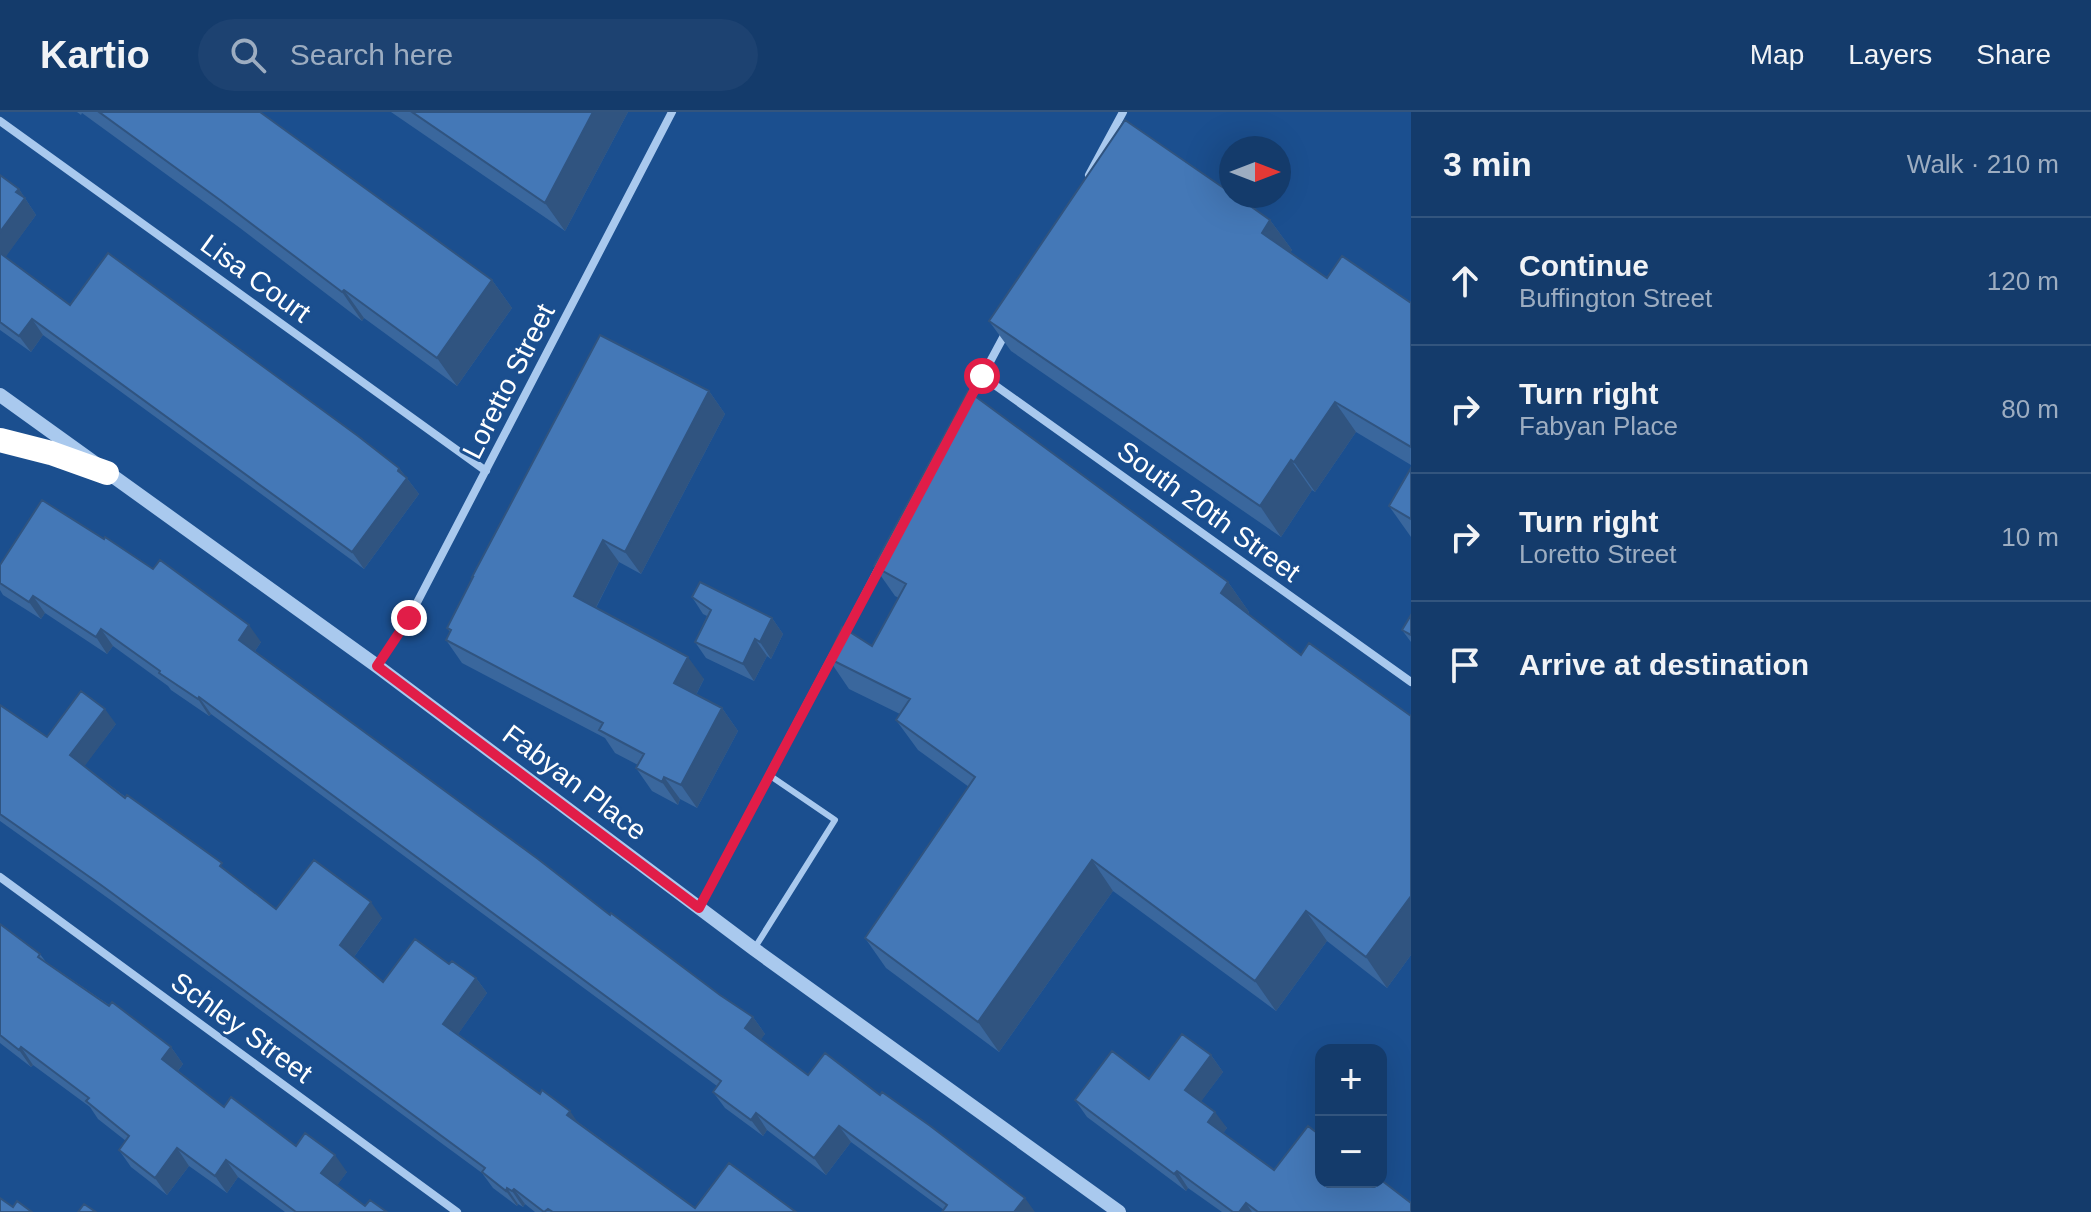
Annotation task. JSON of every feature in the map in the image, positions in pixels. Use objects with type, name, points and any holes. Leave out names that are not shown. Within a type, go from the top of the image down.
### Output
[{"type":"highway","points":[[0,440],[51,453],[107,473]]},
{"type":"street","name":"Loretto Street","points":[[377,666],[409,618],[672,112]]},
{"type":"street","points":[[1086,181],[1123,112]]},
{"type":"street","name":"Lisa Court","points":[[0,121],[486,471]]},
{"type":"street","points":[[968,403],[1012,320]]},
{"type":"street","name":"South 20th Street","points":[[982,376],[1411,682]]},
{"type":"street","name":"Fabyan Place","points":[[0,397],[377,666],[754,949],[1119,1212]]},
{"type":"street","points":[[699,908],[888,552]]},
{"type":"street","name":"Schley Street","points":[[0,877],[457,1212]]},
{"type":"lane","points":[[754,949],[835,820],[769,775]]},
{"type":"building","points":[[99,112],[260,112],[492,280],[437,358],[344,290],[342,292]]},
{"type":"building","points":[[412,112],[593,112],[545,203]]},
{"type":"building","points":[[1125,120],[1219,185],[1219,208],[1253,208],[1270,220],[1262,233],[1327,278],[1342,256],[1411,303],[1411,447],[1335,402],[1260,506],[989,321]]},
{"type":"building","points":[[0,175],[19,189],[16,192],[25,198],[0,232]]},
{"type":"building","points":[[0,253],[70,305],[108,253],[358,436],[407,478],[352,552],[32,319],[19,336],[0,322]]},
{"type":"building","points":[[600,335],[709,391],[625,552],[603,540],[574,596],[688,657],[674,683],[722,708],[681,785],[664,777],[662,782],[636,768],[644,754],[599,730],[603,723],[446,640],[451,630],[447,628],[472,577]]},
{"type":"building","points":[[968,391],[1228,582],[1221,593],[1301,655],[1309,643],[1411,716],[1411,896],[1366,957],[1306,911],[1255,981],[1092,860],[978,1022],[865,938],[975,777],[896,720],[910,699],[828,658],[842,627],[872,646],[906,584],[874,566]]},
{"type":"building","points":[[1411,468],[1411,519],[1389,506]]},
{"type":"building","points":[[42,500],[153,569],[160,560],[249,625],[239,640],[753,1017],[745,1028],[808,1075],[825,1053],[880,1095],[882,1092],[929,1125],[1025,1198],[1014,1212],[942,1212],[947,1205],[839,1126],[814,1158],[756,1113],[751,1120],[713,1092],[721,1081],[199,697],[159,673],[101,629],[96,637],[33,596],[29,602],[0,583],[0,565]]},
{"type":"building","points":[[700,582],[772,618],[760,642],[755,639],[743,664],[695,642],[711,610],[692,597]]},
{"type":"building","points":[[1411,615],[1411,635],[1402,630]]},
{"type":"building","points":[[81,691],[105,709],[70,755],[125,798],[127,795],[222,863],[220,866],[276,909],[314,860],[371,902],[340,945],[383,982],[415,939],[449,964],[452,961],[476,978],[443,1024],[540,1094],[542,1090],[570,1111],[567,1115],[695,1208],[729,1163],[796,1212],[553,1212],[548,1209],[544,1212],[514,1189],[507,1188],[506,1191],[482,1172],[485,1168],[0,814],[0,705],[47,737]]},
{"type":"building","points":[[0,924],[40,954],[38,957],[109,1006],[112,1002],[171,1047],[162,1059],[224,1107],[231,1097],[296,1146],[305,1133],[335,1155],[321,1173],[365,1206],[370,1200],[387,1212],[296,1212],[226,1160],[215,1176],[177,1148],[155,1178],[119,1150],[129,1136],[86,1101],[89,1098],[0,1035]]},
{"type":"building","points":[[1182,1034],[1211,1055],[1185,1090],[1215,1112],[1208,1122],[1274,1170],[1308,1126],[1315,1131],[1315,1188],[1387,1188],[1387,1185],[1411,1203],[1411,1212],[1258,1212],[1246,1203],[1239,1212],[1233,1212],[1177,1171],[1174,1174],[1075,1100],[1112,1051],[1149,1079]]},
{"type":"building","points":[[0,1198],[13,1207],[17,1201],[32,1212],[0,1212]]},
{"type":"building","points":[[84,1204],[96,1212],[78,1212]]},
{"type":"route","points":[[409,618],[377,666],[699,908],[982,376]]}]
